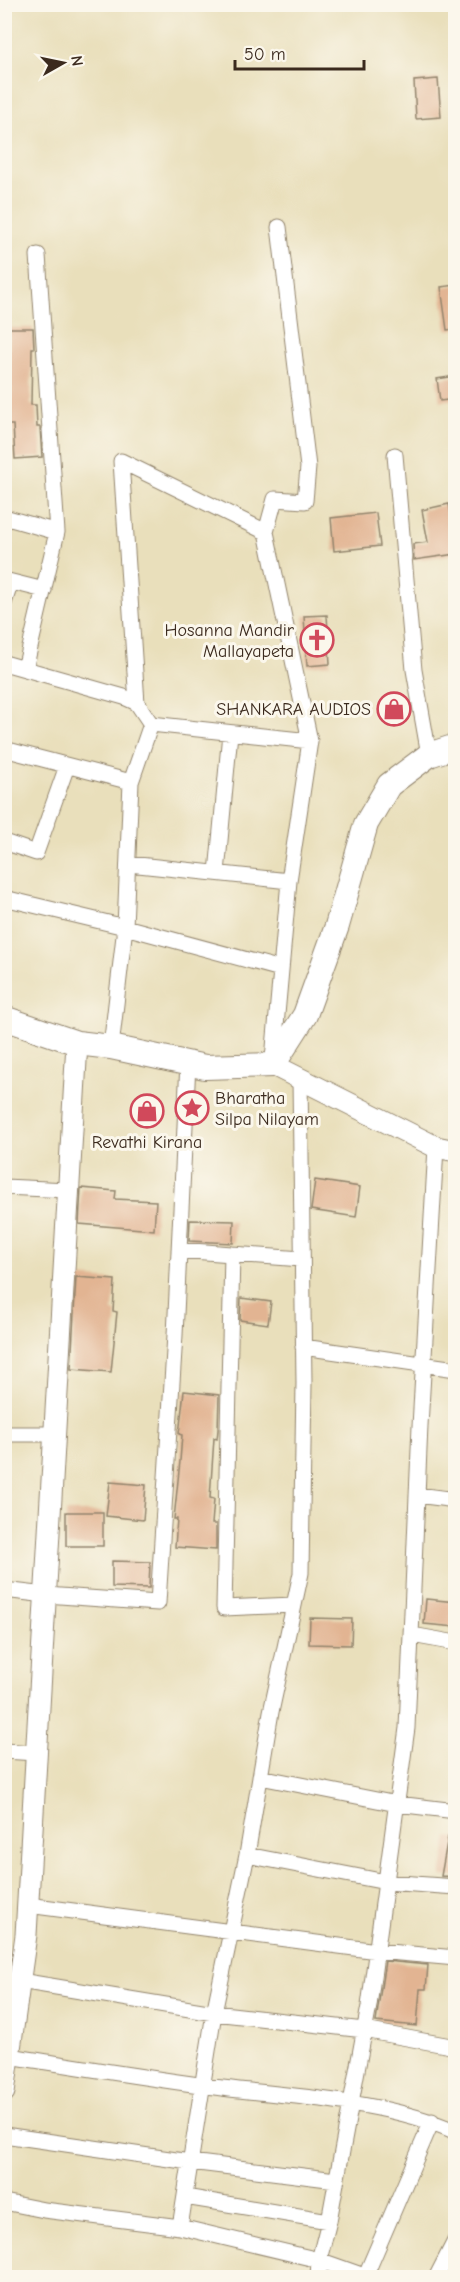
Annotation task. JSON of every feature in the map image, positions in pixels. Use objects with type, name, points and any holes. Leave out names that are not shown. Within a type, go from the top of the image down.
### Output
[{"type":"main road","points":[[4,1018],[77,1043],[111,1047],[188,1064],[273,1065],[305,1015],[337,926],[366,824],[389,785],[429,755],[456,747]]},
{"type":"street","points":[[279,227],[308,467],[305,501],[275,500],[266,532],[310,741],[289,880],[273,1065],[446,1149],[423,1365],[407,1728],[364,2030],[319,2260],[318,2277]]},
{"type":"street","points":[[25,669],[57,532],[38,255]]},
{"type":"street","points":[[395,454],[414,670],[429,755]]},
{"type":"street","points":[[266,532],[121,461],[137,703],[151,724],[310,741]]},
{"type":"street","points":[[4,517],[57,532]]},
{"type":"street","points":[[4,603],[8,581],[44,590]]},
{"type":"street","points":[[4,663],[124,697],[137,703]]},
{"type":"street","points":[[111,1047],[125,927],[131,782],[151,724]]},
{"type":"street","points":[[217,873],[230,733]]},
{"type":"street","points":[[4,749],[131,782]]},
{"type":"street","points":[[4,842],[36,853],[67,766]]},
{"type":"street","points":[[129,864],[289,880]]},
{"type":"street","points":[[4,898],[125,927],[281,969]]},
{"type":"street","points":[[4,2092],[28,1905],[77,1043]]},
{"type":"street","points":[[4,1590],[158,1603],[188,1064]]},
{"type":"street","points":[[180,2227],[213,2013],[247,1856],[271,1712],[301,1573],[303,1347],[300,1079]]},
{"type":"street","points":[[4,1187],[68,1190]]},
{"type":"street","points":[[179,1250],[302,1259]]},
{"type":"street","points":[[232,1254],[224,1608],[294,1605]]},
{"type":"street","points":[[303,1347],[456,1369]]},
{"type":"street","points":[[4,1434],[54,1434]]},
{"type":"street","points":[[417,1495],[456,1500]]},
{"type":"street","points":[[412,1635],[456,1643]]},
{"type":"street","points":[[4,1751],[36,1752]]},
{"type":"street","points":[[260,1776],[397,1804],[456,1811]]},
{"type":"street","points":[[247,1856],[386,1882],[456,1887]]},
{"type":"street","points":[[28,1905],[376,1951],[456,1958]]},
{"type":"street","points":[[20,1981],[213,2013],[364,2030],[456,2047]]},
{"type":"street","points":[[9,2056],[202,2086],[350,2104],[432,2121],[456,2132]]},
{"type":"street","points":[[365,2277],[432,2121]]},
{"type":"street","points":[[4,2135],[336,2180]]},
{"type":"street","points":[[185,2197],[328,2221]]},
{"type":"street","points":[[4,2202],[44,2210],[180,2227],[319,2260],[370,2277]]},
{"type":"street","points":[[436,2277],[455,2241]]},
{"type":"building","points":[[438,79],[441,117],[416,119],[414,81]]},
{"type":"building","points":[[456,285],[456,329],[447,330],[441,287]]},
{"type":"building","points":[[9,328],[33,328],[31,405],[36,405],[42,457],[15,459],[13,425],[8,425],[6,393],[6,369],[9,369]]},
{"type":"building","points":[[456,376],[456,399],[440,401],[437,379]]},
{"type":"building","points":[[449,504],[456,554],[414,560],[413,544],[428,542],[422,510]]},
{"type":"building","points":[[376,513],[380,546],[334,551],[331,518]]},
{"type":"building","name":"Hosanna Mandir Mallayapeta","points":[[327,615],[330,664],[307,666],[304,616]]},
{"type":"building","points":[[315,1180],[360,1187],[356,1217],[311,1210]]},
{"type":"building","points":[[81,1188],[116,1191],[115,1199],[156,1201],[154,1230],[79,1224]]},
{"type":"building","points":[[190,1220],[234,1221],[233,1243],[189,1241]]},
{"type":"building","points":[[76,1277],[115,1280],[113,1311],[117,1312],[111,1372],[71,1369]]},
{"type":"building","points":[[241,1298],[271,1302],[268,1324],[240,1320]]},
{"type":"building","points":[[184,1391],[219,1395],[218,1430],[217,1439],[214,1438],[210,1498],[214,1499],[212,1524],[216,1524],[216,1550],[175,1547],[177,1519],[174,1519]]},
{"type":"building","points":[[110,1482],[146,1485],[143,1520],[106,1516]]},
{"type":"building","points":[[66,1512],[103,1512],[103,1546],[66,1546]]},
{"type":"building","points":[[112,1561],[150,1562],[149,1588],[112,1587]]},
{"type":"building","points":[[426,1599],[456,1602],[456,1627],[424,1624]]},
{"type":"building","points":[[310,1618],[352,1619],[351,1645],[309,1644]]},
{"type":"building","points":[[448,1837],[456,1838],[456,1877],[441,1876]]},
{"type":"building","points":[[385,1961],[428,1965],[426,1989],[420,1989],[417,2026],[376,2022]]},
{"type":"place","name":"Hosanna Mandir Mallayapeta","points":[[317,640]]},
{"type":"place","name":"SHANKARA AUDIOS","points":[[394,709]]},
{"type":"place","name":"Bharatha Silpa Nilayam","points":[[192,1108]]},
{"type":"place","name":"Revathi Kirana","points":[[147,1111]]}]
